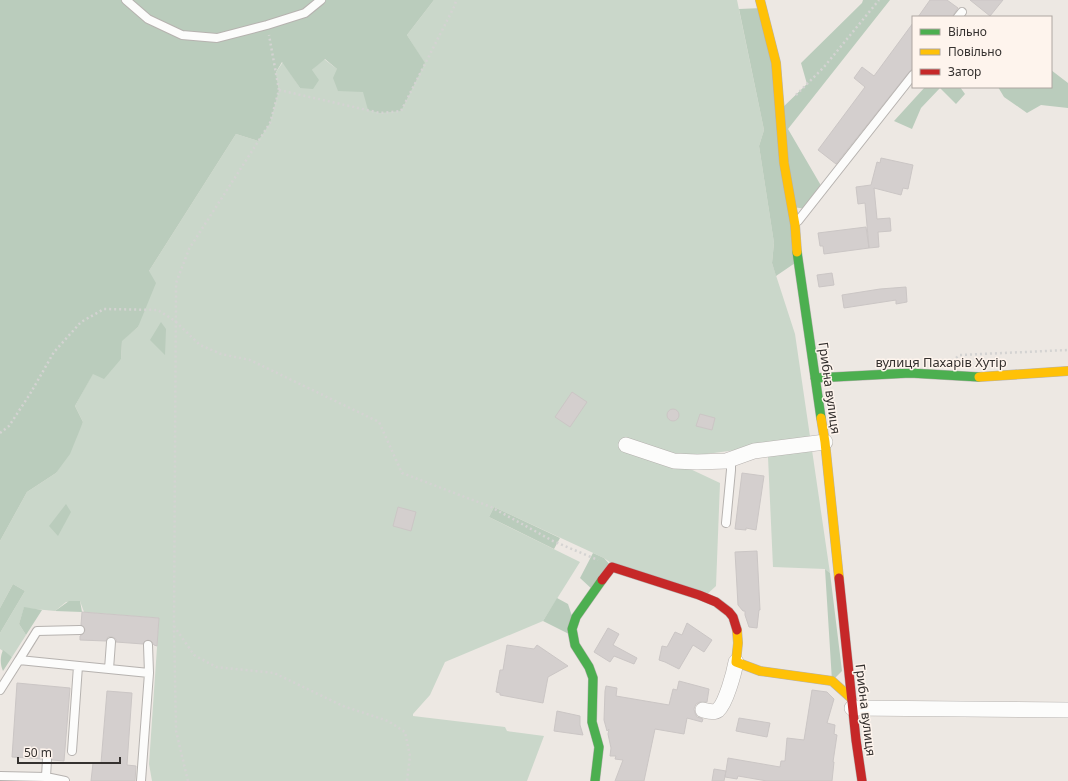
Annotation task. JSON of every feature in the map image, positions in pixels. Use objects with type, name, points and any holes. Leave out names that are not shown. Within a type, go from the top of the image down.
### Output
[{"type":"street","name":"Грибна вулиця","points":[[760,0],[776,63],[784,164],[795,225],[825,442],[848,668],[862,781]]},
{"type":"street","name":"вулиця Пахарів Хутір","points":[[815,378],[910,373],[979,377],[1068,371]]},
{"type":"street","points":[[626,445],[680,462],[721,462],[754,452],[825,442]]},
{"type":"street","points":[[595,781],[599,747],[592,722],[593,678],[589,667],[575,645],[572,629],[576,617],[612,567],[635,573],[704,597],[724,607],[731,614],[736,625],[738,651],[730,686],[720,708],[715,711],[703,710]]},
{"type":"street","points":[[736,662],[760,671],[832,681],[852,703],[1068,710]]},
{"type":"street","points":[[832,681],[848,668]]},
{"type":"lane","points":[[126,0],[148,19],[182,35],[217,38],[305,13],[321,0]]},
{"type":"lane","points":[[795,225],[912,76]]},
{"type":"lane","points":[[726,523],[732,467],[731,460]]},
{"type":"lane","points":[[0,690],[37,631],[80,630]]},
{"type":"lane","points":[[109,669],[111,642]]},
{"type":"lane","points":[[141,781],[149,673],[148,645]]},
{"type":"lane","points":[[18,660],[149,673]]},
{"type":"lane","points":[[72,752],[78,666]]},
{"type":"lane","points":[[46,777],[47,759]]},
{"type":"lane","points":[[0,776],[15,779],[46,777],[65,781]]},
{"type":"path","points":[[279,90],[380,113],[401,111],[455,5],[456,0]]},
{"type":"path","points":[[779,110],[824,67],[878,0]]},
{"type":"path","points":[[188,781],[176,731],[174,626],[176,283],[189,249],[270,123],[279,90],[267,25]]},
{"type":"path","points":[[0,433],[9,426],[30,394],[54,352],[81,322],[104,309],[158,310],[176,321],[200,345],[221,354],[250,360],[379,422],[402,473],[491,507],[553,541],[612,567]]},
{"type":"path","points":[[954,359],[960,355],[1068,350]]},
{"type":"path","points":[[174,626],[194,655],[216,668],[274,673],[343,706],[388,721],[399,728],[405,732],[410,756],[407,781]]},
{"type":"green space","points":[[0,0],[434,0],[407,35],[425,63],[401,111],[380,113],[368,110],[363,92],[338,91],[333,78],[337,69],[325,59],[312,70],[319,80],[313,89],[300,88],[282,62],[276,72],[279,90],[270,123],[258,141],[236,134],[149,271],[156,283],[138,327],[122,341],[121,359],[104,379],[93,374],[75,406],[83,422],[70,454],[56,473],[27,492],[0,541]]},
{"type":"green space","points":[[434,0],[737,0],[764,130],[759,146],[774,243],[772,263],[795,334],[830,573],[825,569],[773,567],[768,457],[766,446],[669,459],[720,483],[716,586],[704,597],[618,568],[604,558],[494,507],[489,517],[580,562],[543,621],[445,662],[430,695],[413,714],[413,716],[505,727],[507,731],[544,736],[527,781],[152,781],[149,764],[159,618],[84,612],[80,601],[66,602],[55,611],[24,608],[19,624],[26,635],[12,657],[0,649],[0,633],[25,591],[13,584],[0,608],[0,541],[27,492],[56,473],[83,422],[75,406],[93,373],[121,359],[122,340],[138,327],[149,271],[236,134],[258,141],[279,90],[276,72],[283,62],[300,88],[312,70],[324,59],[337,69],[425,64],[407,35]]},
{"type":"green space","points":[[863,0],[890,0],[788,129],[823,189],[807,209],[792,207],[798,261],[776,276],[772,263],[774,243],[759,146],[764,130],[739,9],[762,8],[780,110],[807,84],[801,63],[862,3]]},
{"type":"green space","points":[[1052,71],[1068,83],[1068,108],[1041,105],[1027,113],[1004,97],[999,88],[1052,88]]},
{"type":"green space","points":[[924,88],[940,88],[921,108],[912,129],[894,121]]},
{"type":"green space","points":[[940,88],[961,88],[965,94],[956,104]]},
{"type":"green space","points":[[161,322],[166,329],[165,355],[150,340]]},
{"type":"green space","points":[[66,504],[71,512],[58,536],[49,526]]},
{"type":"green space","points":[[494,507],[560,538],[554,549],[489,517]]},
{"type":"green space","points":[[593,553],[604,558],[612,567],[594,591],[580,578]]},
{"type":"green space","points":[[825,569],[830,573],[842,671],[832,681]]},
{"type":"green space","points":[[13,584],[25,591],[0,633],[0,608]]},
{"type":"green space","points":[[557,598],[568,604],[574,622],[573,636],[543,621]]},
{"type":"green space","points":[[69,601],[80,601],[82,612],[55,611]]},
{"type":"green space","points":[[24,607],[42,610],[26,635],[19,624]]},
{"type":"green space","points":[[3,650],[12,657],[3,671],[1,666],[1,655]]},
{"type":"building","points":[[930,0],[947,0],[958,8],[953,16],[919,16]]},
{"type":"building","points":[[970,0],[1003,0],[990,16]]},
{"type":"building","points":[[912,24],[912,69],[836,164],[818,150],[865,87],[854,78],[862,67],[874,76]]},
{"type":"building","points":[[881,158],[913,165],[908,189],[903,188],[901,195],[874,188],[877,219],[890,218],[891,231],[878,232],[879,247],[869,248],[865,203],[858,204],[856,187],[871,185],[877,162],[880,163]]},
{"type":"building","points":[[866,227],[869,248],[824,254],[823,246],[820,246],[818,233]]},
{"type":"building","points":[[832,273],[834,285],[819,287],[817,275]]},
{"type":"building","points":[[906,287],[907,302],[896,304],[896,300],[844,308],[842,295],[880,289]]},
{"type":"building","points":[[572,392],[587,402],[570,427],[555,417]]},
{"type":"building","points":[[673,409],[677,411],[679,415],[677,419],[673,421],[669,419],[667,415],[669,411]]},
{"type":"building","points":[[700,414],[715,418],[712,430],[696,426]]},
{"type":"building","points":[[742,473],[764,476],[756,530],[746,528],[746,530],[735,529]]},
{"type":"building","points":[[398,507],[416,512],[411,531],[393,526]]},
{"type":"building","points":[[757,551],[760,610],[757,628],[749,627],[745,611],[743,611],[738,605],[735,552]]},
{"type":"building","points":[[82,612],[159,618],[157,646],[148,640],[143,644],[116,642],[116,639],[112,637],[108,637],[106,641],[80,640],[80,636],[85,630],[81,625]]},
{"type":"building","points":[[687,623],[712,640],[704,652],[693,645],[679,669],[659,660],[662,646],[667,647],[675,632],[682,635]]},
{"type":"building","points":[[608,628],[619,634],[613,645],[637,658],[634,664],[614,656],[610,662],[594,652]]},
{"type":"building","points":[[507,645],[534,649],[537,645],[568,666],[548,677],[543,703],[500,695],[500,693],[496,692],[500,670],[503,670]]},
{"type":"building","points":[[679,681],[709,689],[707,702],[700,702],[696,704],[694,709],[697,717],[703,719],[702,722],[687,718],[684,734],[655,729],[644,781],[615,781],[623,760],[615,759],[616,756],[610,756],[611,748],[608,734],[609,729],[607,731],[604,720],[606,686],[617,688],[616,696],[669,705],[673,689],[677,690]]},
{"type":"building","points":[[17,683],[70,688],[64,761],[52,760],[52,756],[48,754],[44,754],[42,759],[12,757]]},
{"type":"building","points":[[812,690],[827,692],[834,699],[827,723],[835,725],[834,734],[837,735],[832,781],[767,781],[738,776],[737,779],[725,777],[728,758],[780,767],[781,761],[785,761],[787,738],[804,740]]},
{"type":"building","points":[[107,691],[132,693],[127,765],[136,766],[135,781],[91,781],[93,763],[101,763]]},
{"type":"building","points":[[557,711],[580,716],[580,725],[583,735],[554,731]]},
{"type":"building","points":[[739,718],[770,723],[767,737],[736,731]]},
{"type":"building","points":[[714,769],[726,771],[724,781],[712,781]]},
{"type":"traffic: fast","points":[[797,252],[821,418]]},
{"type":"traffic: fast","points":[[815,378],[910,373],[979,377]]},
{"type":"traffic: fast","points":[[595,781],[599,747],[592,722],[593,678],[589,667],[575,645],[572,629],[576,617],[602,580]]},
{"type":"traffic: slow","points":[[760,0],[776,63],[784,163],[795,225],[797,252]]},
{"type":"traffic: slow","points":[[979,377],[1068,371]]},
{"type":"traffic: slow","points":[[821,418],[825,442],[839,578]]},
{"type":"traffic: slow","points":[[737,630],[738,643],[736,662],[760,671],[832,681],[851,698]]},
{"type":"traffic: jam","points":[[602,580],[612,567],[699,595],[716,602],[729,612],[733,617],[737,630]]},
{"type":"traffic: jam","points":[[839,578],[856,740],[862,781]]}]
